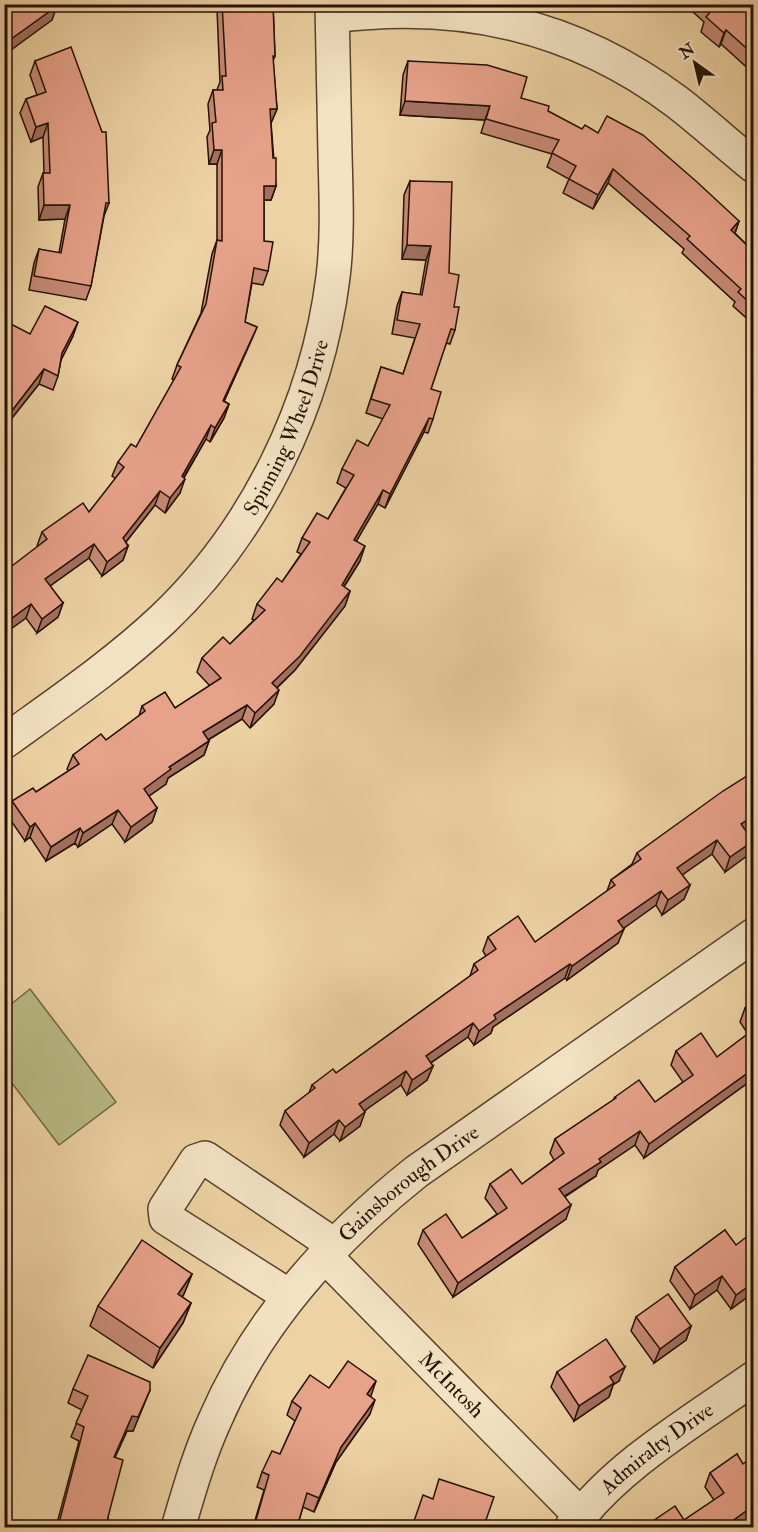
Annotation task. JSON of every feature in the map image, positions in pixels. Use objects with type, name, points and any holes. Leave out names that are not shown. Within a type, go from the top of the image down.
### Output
[{"type":"street","points":[[332,10],[408,9],[455,12],[525,26],[560,38],[594,52],[637,75],[677,102],[753,166]]},
{"type":"street","name":"Spinning Wheel Drive","points":[[4,742],[111,663],[162,620],[190,591],[224,549],[254,504],[274,469],[296,420],[314,369],[324,330],[333,277],[336,180],[332,10]]},
{"type":"street","name":"Gainsborough Drive","points":[[178,1527],[215,1418],[255,1345],[290,1296],[329,1250],[372,1207],[416,1172],[753,935]]},
{"type":"street","name":"McIntosh","points":[[290,1296],[166,1218],[165,1209],[196,1161],[205,1158],[329,1250],[575,1521]]},
{"type":"street","name":"Admiralty Drive","points":[[575,1521],[604,1488],[632,1464],[753,1378]]},
{"type":"green space","points":[[30,989],[116,1102],[59,1145],[5,1074],[5,1009]]},
{"type":"building","points":[[4,4],[56,4],[57,6],[4,44]]},
{"type":"building","points":[[222,4],[273,4],[275,56],[273,56],[277,109],[270,109],[273,158],[276,158],[276,186],[264,186],[264,241],[273,242],[268,271],[254,268],[245,322],[257,327],[223,401],[229,404],[215,428],[211,425],[182,476],[185,479],[170,498],[160,491],[123,538],[128,546],[107,562],[94,544],[45,579],[63,603],[42,619],[31,604],[4,624],[4,572],[47,539],[42,532],[83,503],[89,512],[124,467],[118,462],[131,444],[136,447],[181,367],[177,365],[206,304],[217,240],[222,241],[222,150],[214,150],[212,123],[216,122],[213,90],[223,90],[222,76],[226,76]]},
{"type":"building","points":[[705,4],[753,4],[753,54],[726,30],[724,33],[706,17],[712,10]]},
{"type":"building","points":[[71,47],[102,132],[106,132],[109,203],[106,203],[91,286],[34,276],[39,249],[61,253],[70,205],[44,205],[43,173],[50,173],[48,123],[36,127],[26,99],[46,92],[35,61]]},
{"type":"building","points":[[408,61],[487,65],[527,77],[521,98],[549,106],[548,111],[582,129],[585,125],[598,133],[607,116],[643,135],[739,221],[731,230],[753,251],[753,306],[738,292],[741,289],[687,239],[690,236],[613,169],[598,195],[569,179],[576,166],[552,153],[559,140],[486,119],[490,106],[405,101]]},
{"type":"building","points":[[410,181],[452,182],[449,273],[459,275],[454,307],[459,307],[455,330],[451,329],[431,389],[441,392],[433,419],[429,418],[390,494],[383,490],[354,540],[365,546],[342,585],[350,591],[300,656],[272,683],[279,690],[255,713],[247,705],[203,732],[209,741],[169,767],[171,769],[144,789],[157,808],[131,827],[118,810],[83,833],[80,828],[51,847],[35,823],[30,827],[12,801],[33,788],[36,792],[79,764],[73,755],[101,734],[106,740],[145,711],[142,706],[165,692],[175,708],[221,678],[202,658],[223,637],[230,644],[265,610],[257,604],[277,578],[282,582],[310,542],[302,538],[317,513],[328,519],[354,475],[342,469],[357,440],[368,446],[390,405],[371,399],[381,367],[403,374],[420,324],[397,320],[402,292],[422,295],[431,246],[407,245]]},
{"type":"building","points":[[45,306],[78,322],[62,353],[58,376],[44,369],[4,421],[4,357],[9,352],[4,349],[4,337],[11,324],[30,334]]},
{"type":"building","points":[[753,772],[753,816],[741,824],[753,841],[730,857],[717,840],[677,868],[690,885],[668,900],[661,891],[618,921],[624,929],[572,966],[570,964],[494,1015],[496,1019],[479,1031],[473,1023],[426,1056],[433,1066],[412,1080],[406,1071],[359,1104],[365,1112],[345,1127],[339,1120],[309,1143],[285,1111],[315,1088],[312,1085],[333,1069],[336,1073],[478,970],[474,964],[496,949],[488,937],[518,916],[535,942],[615,885],[611,880],[641,859],[637,853]]},
{"type":"building","points":[[753,1002],[753,1020],[745,1008]]},
{"type":"building","points":[[753,1030],[753,1069],[649,1144],[640,1131],[599,1159],[601,1162],[559,1189],[571,1205],[458,1283],[423,1230],[446,1214],[462,1238],[507,1208],[490,1184],[511,1169],[522,1184],[564,1153],[555,1139],[639,1080],[655,1102],[693,1075],[676,1051],[701,1033],[717,1057]]},
{"type":"building","points":[[725,1230],[736,1245],[753,1232],[753,1283],[736,1295],[722,1276],[695,1295],[675,1267]]},
{"type":"building","points":[[142,1240],[192,1274],[178,1294],[191,1303],[160,1348],[98,1306]]},
{"type":"building","points":[[668,1294],[691,1326],[660,1349],[636,1317]]},
{"type":"building","points":[[606,1339],[625,1367],[610,1377],[614,1383],[579,1406],[557,1372]]},
{"type":"building","points":[[88,1355],[150,1382],[150,1390],[138,1417],[132,1416],[114,1457],[123,1460],[107,1527],[58,1527],[84,1427],[76,1423],[88,1396],[73,1389]]},
{"type":"building","points":[[348,1361],[376,1381],[367,1394],[375,1400],[341,1447],[319,1498],[307,1493],[297,1527],[254,1527],[269,1475],[262,1472],[272,1451],[280,1454],[301,1408],[292,1401],[310,1375],[329,1388]]},
{"type":"building","points":[[737,1454],[743,1464],[753,1456],[753,1506],[728,1524],[731,1527],[657,1527],[653,1521],[675,1506],[684,1520],[724,1493],[710,1473]]},
{"type":"building","points":[[439,1479],[494,1497],[486,1520],[480,1522],[478,1527],[412,1527],[423,1495],[433,1499]]}]
